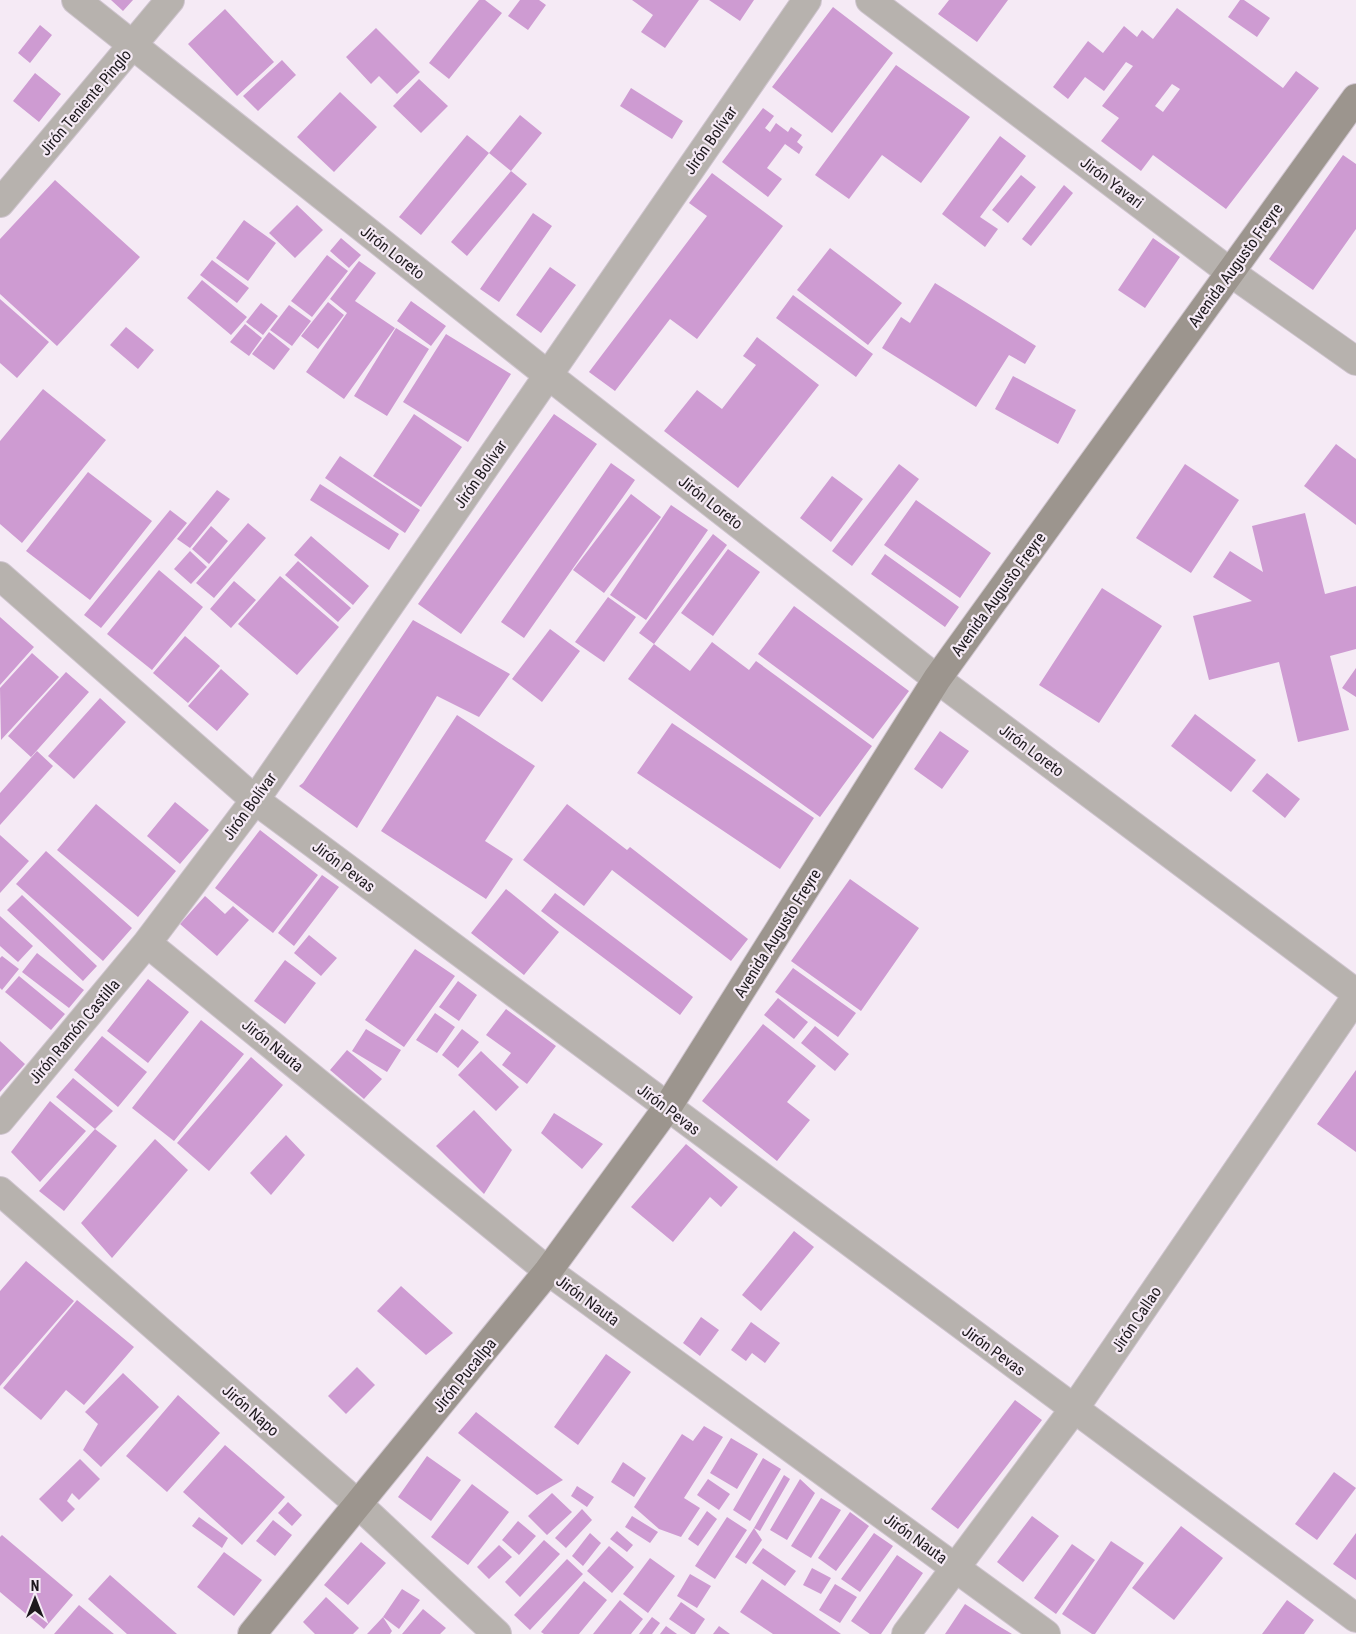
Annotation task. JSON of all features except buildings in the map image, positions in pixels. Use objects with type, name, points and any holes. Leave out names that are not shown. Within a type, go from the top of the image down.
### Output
[{"type":"main road","name":"Avenida Augusto Freyre","points":[[667,1108],[937,679],[1356,98]]},
{"type":"main road","name":"Jirón Pucallpa","points":[[252,1634],[548,1271],[667,1108]]},
{"type":"street","name":"Jirón Loreto","points":[[76,0],[548,375],[937,679],[1356,993]]},
{"type":"street","name":"Jirón Teniente Pinglo","points":[[0,203],[170,0]]},
{"type":"street","name":"Jirón Bolívar","points":[[147,943],[255,800],[807,0]]},
{"type":"street","name":"Jirón Yavari","points":[[870,0],[1230,272],[1356,361]]},
{"type":"street","name":"Jirón Pevas","points":[[0,576],[255,800],[667,1108],[1356,1618]]},
{"type":"street","name":"Jirón Ramón Castilla","points":[[0,1120],[147,943]]},
{"type":"street","name":"Jirón Nauta","points":[[147,943],[548,1271],[1046,1634]]},
{"type":"street","name":"Jirón Callao","points":[[906,1634],[1074,1409],[1356,997]]},
{"type":"street","name":"Jirón Napo","points":[[0,1191],[359,1505],[497,1634]]}]
